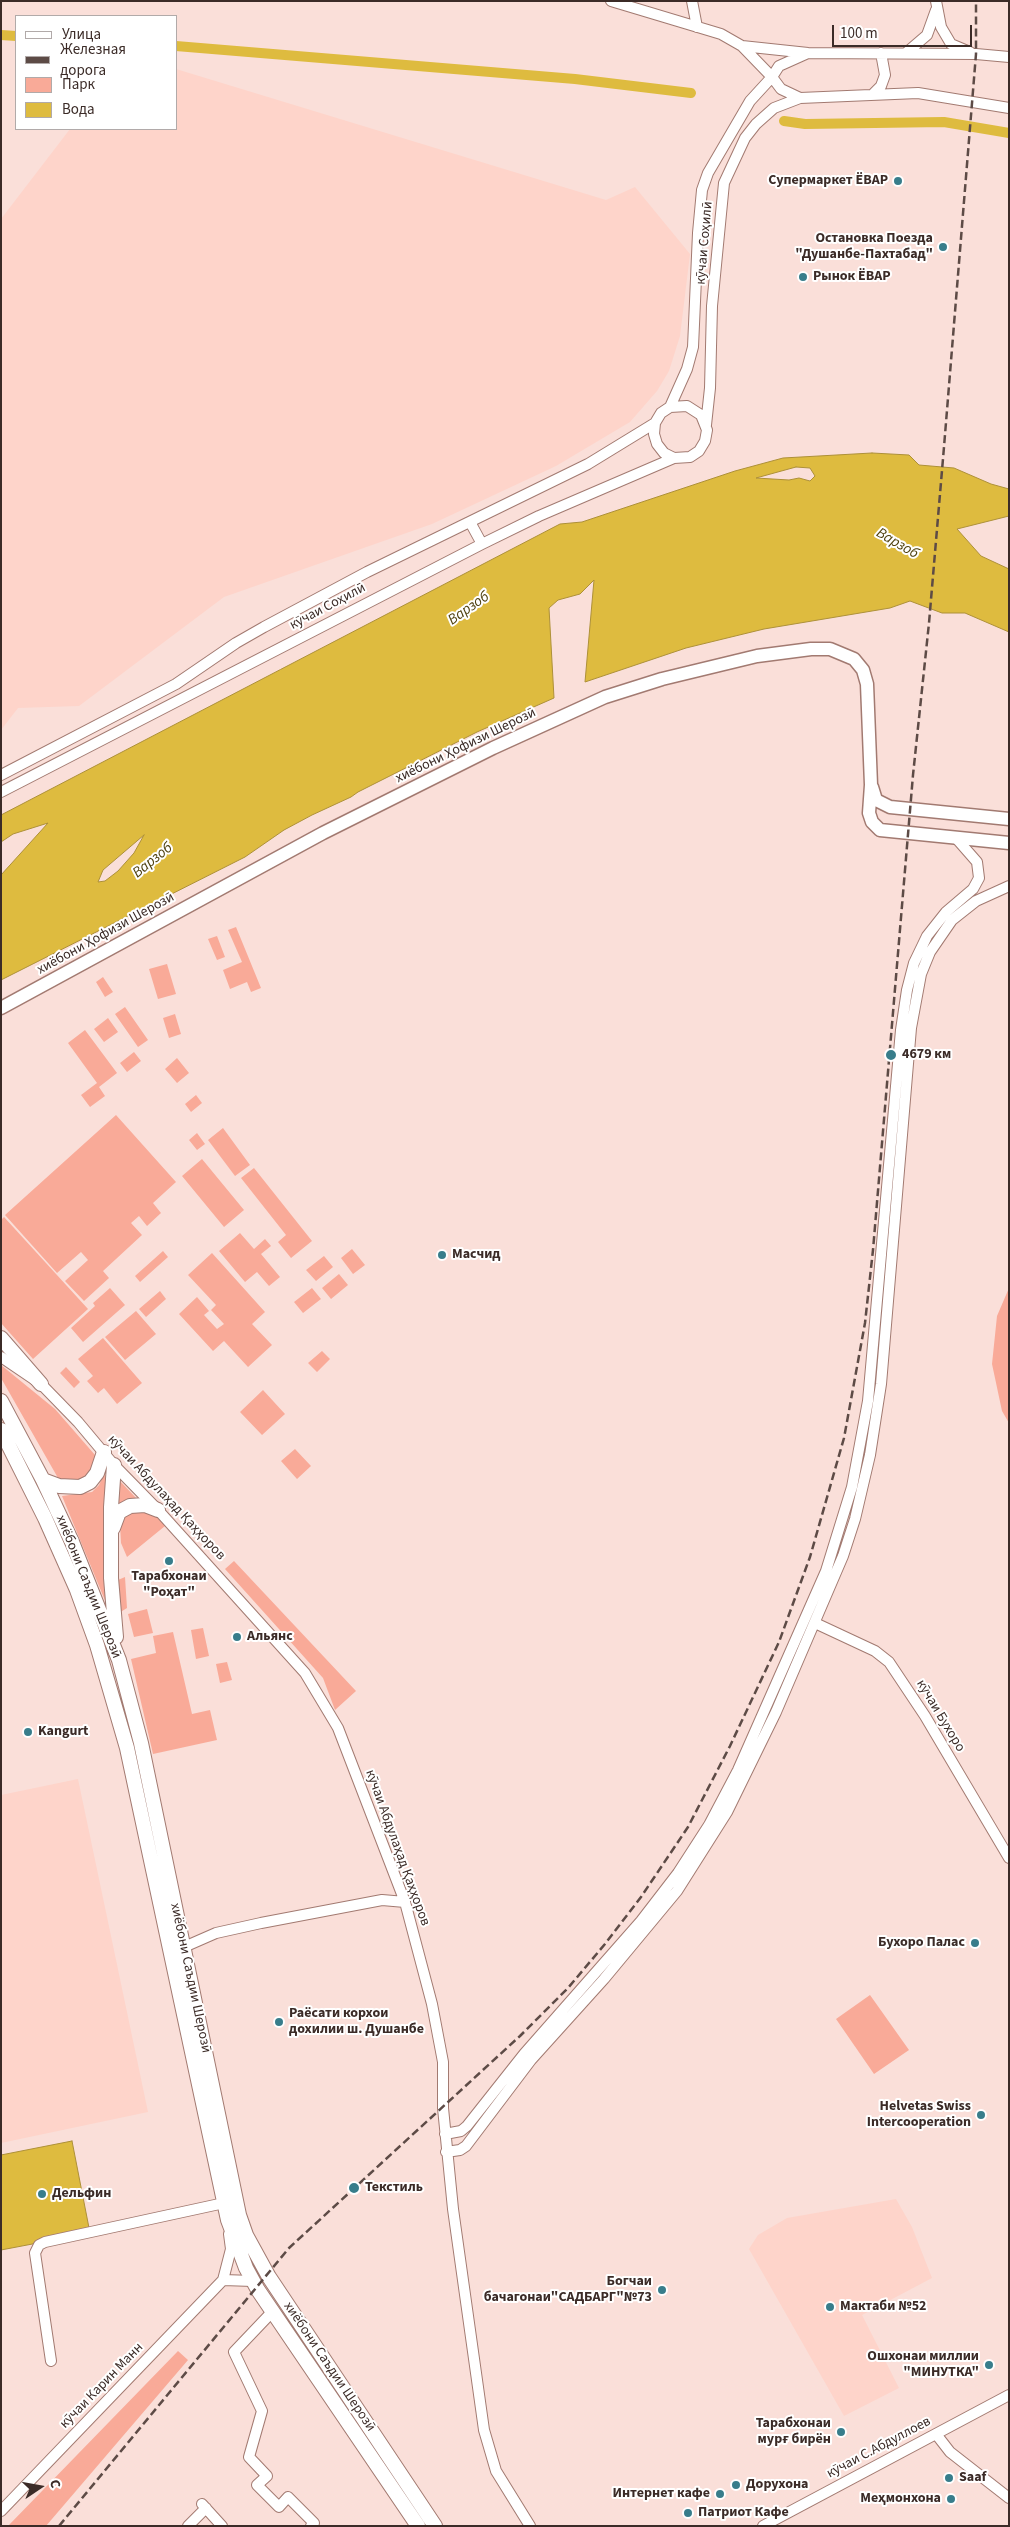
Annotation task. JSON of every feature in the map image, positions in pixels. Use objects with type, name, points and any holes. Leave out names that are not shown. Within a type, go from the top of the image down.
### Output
[{"type":"highway","points":[[1,1338],[41,1384]]},
{"type":"highway","name":"хиёбони Саъдии Шерозӣ","points":[[1,1401],[43,1480],[90,1586],[119,1660],[141,1743],[239,2215],[246,2235],[269,2278],[435,2526]]},
{"type":"highway","name":"хиёбони Саъдии Шерозӣ","points":[[1,1430],[45,1518],[77,1590],[97,1645],[127,1748],[228,2220],[253,2281],[418,2526]]},
{"type":"highway","points":[[43,1480],[59,1486],[80,1487],[90,1482],[97,1473],[104,1452]]},
{"type":"highway","points":[[114,1465],[111,1530],[113,1615],[119,1660]]},
{"type":"highway","points":[[111,1530],[119,1512],[130,1506],[145,1505],[158,1510]]},
{"type":"main road","name":"хиёбони Ҳофизи Шерозӣ","points":[[1,1008],[323,833],[493,748],[605,697],[709,667],[757,656],[811,649],[830,649],[854,660],[863,670],[868,684],[871,785],[869,813],[872,822],[880,830],[1009,843]]},
{"type":"main road","points":[[871,785],[876,800],[890,807],[1009,819]]},
{"type":"street","points":[[611,1],[721,34],[742,46],[781,88],[800,98]]},
{"type":"street","points":[[692,1],[697,27]]},
{"type":"street","points":[[906,53],[927,35],[936,6]]},
{"type":"street","points":[[936,6],[941,27],[951,44],[976,54]]},
{"type":"street","points":[[742,46],[808,53],[976,54],[1009,58]]},
{"type":"street","name":"кӯчаи Соҳилӣ","points":[[1,775],[176,684],[236,642],[588,464],[655,423],[661,413],[670,407],[687,369],[693,347],[698,233],[702,190],[708,173],[750,101],[772,77],[779,66],[808,53]]},
{"type":"street","points":[[874,93],[882,86],[885,75],[880,53]]},
{"type":"street","name":"кӯчаи Соҳилӣ","points":[[1,792],[539,516],[674,458],[690,457],[699,450],[706,436],[710,388],[712,306],[724,183],[744,138],[774,108],[800,98],[874,93],[918,93],[1009,108]]},
{"type":"street","points":[[670,407],[681,405],[692,408],[700,415],[706,425]]},
{"type":"street","points":[[655,423],[654,434],[657,444],[664,453],[674,458]]},
{"type":"street","points":[[470,522],[482,544]]},
{"type":"street","points":[[445,2134],[461,2131],[467,2126],[524,2054],[655,1904],[693,1851],[738,1770],[812,1606],[844,1517],[856,1471],[867,1410],[888,1236],[900,1099],[903,1008],[914,963],[924,942],[937,923],[973,889],[979,878],[977,862],[956,838]]},
{"type":"street","points":[[900,1099],[915,1001],[926,959],[943,932],[957,915],[981,899],[1009,886]]},
{"type":"street","points":[[446,2152],[460,2150],[466,2146],[531,2060],[628,1951],[685,1880],[746,1776],[815,1623],[846,1546],[870,1455],[881,1384],[888,1236]]},
{"type":"street","name":"кӯчаи Абдулаҳад Қаҳҳоров","points":[[1,1358],[41,1384],[114,1465],[158,1510],[305,1673],[338,1728],[405,1902],[432,2004],[443,2062],[446,2152],[478,2397],[487,2444],[503,2485],[530,2526]]},
{"type":"street","name":"кӯчаи Бухоро","points":[[815,1623],[875,1651],[889,1662],[925,1716],[1009,1858]]},
{"type":"street","points":[[184,1948],[216,1933],[261,1923],[382,1900],[405,1902]]},
{"type":"street","points":[[51,2361],[35,2253],[39,2245],[45,2242],[224,2203]]},
{"type":"street","name":"кӯчаи Карин Манн","points":[[1,2511],[223,2280],[231,2249],[228,2220]]},
{"type":"street","points":[[223,2280],[253,2281]]},
{"type":"street","points":[[273,2311],[234,2352],[262,2411],[249,2457],[267,2476],[257,2485],[278,2507],[288,2497],[314,2525]]},
{"type":"street","name":"кӯчаи С.Абдуллоев","points":[[763,2526],[1009,2395]]},
{"type":"street","points":[[936,2434],[950,2452],[1009,2498]]},
{"type":"street","points":[[188,2526],[204,2506],[222,2526]]},
{"type":"shaded area","points":[[178,70],[606,200],[635,187],[690,254],[680,336],[669,371],[657,391],[630,422],[556,466],[432,524],[224,597],[79,706],[18,708],[1,730],[1,219],[69,130],[178,130]]},
{"type":"shaded area","points":[[78,1779],[148,2112],[1,2143],[1,1795]]},
{"type":"shaded area","name":"Мактаби №52","points":[[896,2199],[912,2227],[932,2278],[862,2315],[899,2388],[844,2416],[749,2249],[758,2235],[787,2218]]},
{"type":"green space","points":[[236,927],[261,988],[251,992],[247,982],[230,989],[223,970],[242,962],[228,930]]},
{"type":"green space","points":[[217,936],[225,957],[217,960],[208,939]]},
{"type":"green space","points":[[167,964],[176,994],[158,999],[149,969]]},
{"type":"green space","points":[[103,977],[113,992],[105,997],[96,982]]},
{"type":"green space","points":[[125,1007],[148,1040],[138,1047],[115,1014]]},
{"type":"green space","points":[[175,1014],[181,1034],[169,1038],[163,1018]]},
{"type":"green space","points":[[108,1018],[118,1032],[104,1042],[94,1029]]},
{"type":"green space","points":[[85,1030],[117,1073],[99,1087],[105,1096],[90,1107],[81,1095],[97,1083],[68,1043]]},
{"type":"green space","points":[[134,1052],[141,1061],[127,1072],[120,1063]]},
{"type":"green space","points":[[177,1058],[189,1073],[177,1083],[165,1069]]},
{"type":"green space","points":[[196,1095],[202,1103],[191,1112],[185,1104]]},
{"type":"green space","points":[[116,1115],[176,1182],[153,1203],[161,1213],[147,1226],[139,1216],[131,1223],[142,1235],[103,1271],[109,1278],[84,1301],[65,1281],[88,1260],[81,1252],[57,1273],[5,1215]]},
{"type":"green space","points":[[223,1128],[250,1165],[235,1176],[208,1140]]},
{"type":"green space","points":[[197,1133],[205,1144],[197,1150],[189,1140]]},
{"type":"green space","points":[[202,1159],[244,1210],[224,1227],[182,1176]]},
{"type":"green space","points":[[254,1168],[312,1241],[291,1258],[278,1242],[286,1235],[241,1178]]},
{"type":"green space","points":[[4,1217],[88,1309],[33,1359],[1,1323],[1,1220]]},
{"type":"green space","points":[[240,1233],[254,1249],[265,1239],[271,1246],[261,1254],[280,1277],[269,1286],[257,1272],[245,1282],[219,1251]]},
{"type":"green space","points":[[352,1249],[365,1265],[353,1274],[341,1258]]},
{"type":"green space","points":[[163,1251],[168,1257],[140,1282],[135,1276]]},
{"type":"green space","points":[[212,1253],[265,1312],[252,1324],[272,1345],[248,1367],[224,1341],[213,1351],[179,1314],[197,1297],[209,1311],[204,1315],[217,1329],[224,1324],[211,1310],[216,1305],[188,1275]]},
{"type":"green space","points":[[324,1256],[333,1267],[316,1281],[306,1270]]},
{"type":"green space","points":[[339,1274],[348,1285],[331,1299],[322,1288]]},
{"type":"green space","points":[[110,1288],[125,1305],[83,1342],[71,1328],[95,1306],[93,1303]]},
{"type":"green space","points":[[312,1288],[321,1299],[303,1313],[294,1302]]},
{"type":"green space","points":[[1009,1288],[1009,1423],[1002,1411],[992,1364],[997,1316]]},
{"type":"green space","points":[[160,1291],[166,1299],[146,1317],[139,1309]]},
{"type":"green space","points":[[136,1311],[156,1334],[125,1360],[105,1337]]},
{"type":"green space","points":[[103,1338],[142,1383],[117,1404],[104,1388],[98,1393],[87,1381],[93,1376],[78,1359]]},
{"type":"green space","points":[[322,1351],[330,1359],[317,1372],[308,1363]]},
{"type":"green space","points":[[1,1365],[55,1409],[95,1455],[96,1462],[86,1478],[69,1484],[58,1478],[1,1378]]},
{"type":"green space","points":[[66,1367],[80,1382],[74,1388],[60,1373]]},
{"type":"green space","points":[[263,1390],[285,1414],[262,1435],[240,1412]]},
{"type":"green space","points":[[295,1449],[311,1466],[297,1479],[281,1461]]},
{"type":"green space","points":[[105,1472],[106,1603],[62,1496],[92,1492],[99,1485]]},
{"type":"green space","points":[[119,1480],[137,1499],[123,1501],[116,1507]]},
{"type":"green space","points":[[131,1511],[149,1512],[158,1517],[165,1526],[127,1557],[121,1543],[120,1525],[124,1516]]},
{"type":"green space","points":[[234,1561],[356,1691],[335,1710],[323,1678],[225,1569]]},
{"type":"green space","points":[[125,1577],[127,1608],[119,1613],[118,1580]]},
{"type":"green space","points":[[147,1609],[153,1633],[134,1637],[128,1614]]},
{"type":"green space","points":[[203,1628],[209,1656],[196,1659],[191,1630]]},
{"type":"green space","points":[[173,1632],[192,1714],[210,1710],[217,1740],[153,1754],[131,1659],[156,1653],[153,1636]]},
{"type":"green space","points":[[227,1662],[232,1680],[220,1683],[216,1664]]},
{"type":"green space","points":[[870,1995],[909,2050],[874,2074],[836,2019]]},
{"type":"green space","points":[[178,2351],[188,2360],[46,2526],[8,2526]]},
{"type":"water","name":"Варзоб","points":[[872,453],[909,455],[919,465],[954,468],[991,484],[1009,489],[1009,516],[957,529],[981,556],[1009,569],[1009,632],[965,613],[942,613],[910,601],[890,608],[764,629],[686,648],[585,682],[594,580],[580,594],[558,600],[549,608],[554,698],[477,732],[312,815],[284,830],[245,857],[1,980],[1,875],[48,823],[13,834],[1,842],[1,815],[560,524],[582,522],[735,471],[783,458]],"holes":[[[796,467],[810,468],[815,476],[810,481],[799,478],[789,480],[756,478]],[[144,835],[134,853],[118,871],[105,881],[98,882],[103,870]]]},
{"type":"water","name":"Дельфин","points":[[72,2141],[90,2233],[1,2250],[1,2155]]},
{"type":"waterway","points":[[1,35],[15,36]]},
{"type":"waterway","points":[[178,46],[575,79],[691,93]]},
{"type":"waterway","points":[[784,121],[805,124],[944,122],[1009,133]]},
{"type":"railway","points":[[59,2526],[289,2248],[520,2036],[568,1988],[605,1944],[641,1897],[688,1827],[730,1746],[779,1642],[810,1557],[844,1438],[865,1323],[873,1250],[913,775],[929,623],[944,447],[976,54],[976,1]]},
{"type":"place","name":"Супермаркет ЁВАР","points":[[898,181]]},
{"type":"place","name":"Остановка Поезда \"Душанбе-Пахтабад\"","points":[[943,247]]},
{"type":"place","name":"Рынок ЁВАР","points":[[803,277]]},
{"type":"place","name":"4679 км","points":[[891,1055]]},
{"type":"place","name":"Масчид","points":[[442,1255]]},
{"type":"place","name":"Тарабхонаи \"Роҳат\"","points":[[169,1561]]},
{"type":"place","name":"Альянс","points":[[237,1637]]},
{"type":"place","name":"Kangurt","points":[[28,1732]]},
{"type":"place","name":"Бухоро Палас","points":[[975,1943]]},
{"type":"place","name":"Раёсати корхои дохилии ш. Душанбе","points":[[279,2022]]},
{"type":"place","name":"Helvetas Swiss Intercooperation","points":[[981,2115]]},
{"type":"place","name":"Текстиль","points":[[354,2188]]},
{"type":"place","name":"Дельфин","points":[[42,2194]]},
{"type":"place","name":"Богчаи бачагонаи\"САДБАРГ\"№73","points":[[662,2290]]},
{"type":"place","name":"Мактаби №52","points":[[830,2307]]},
{"type":"place","name":"Ошхонаи миллии \"МИНУТКА\"","points":[[989,2365]]},
{"type":"place","name":"Тарабхонаи мурғ бирён","points":[[841,2432]]},
{"type":"place","name":"Saaf","points":[[949,2478]]},
{"type":"place","name":"Дорухона","points":[[736,2485]]},
{"type":"place","name":"Интернет кафе","points":[[720,2494]]},
{"type":"place","name":"Меҳмонхона","points":[[951,2499]]},
{"type":"place","name":"Патриот Кафе","points":[[688,2513]]}]
